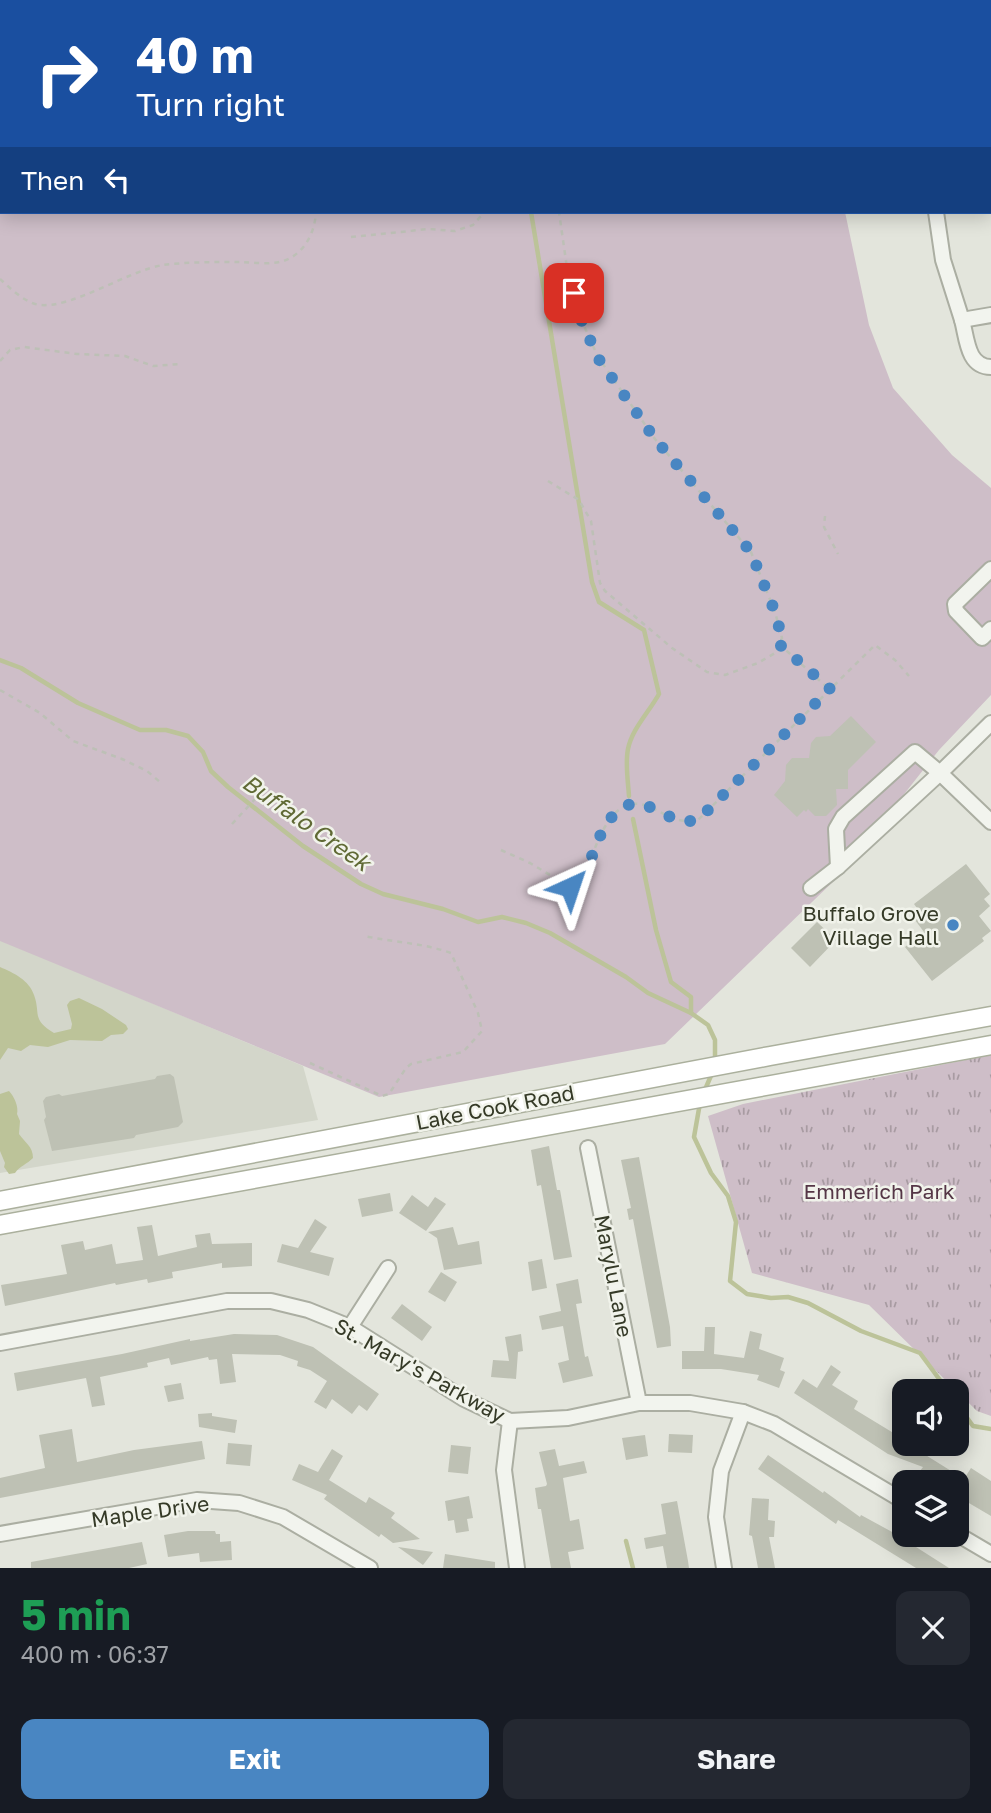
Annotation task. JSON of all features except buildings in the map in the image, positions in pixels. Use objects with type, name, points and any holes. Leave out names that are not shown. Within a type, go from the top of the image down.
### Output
[{"type":"main road","name":"Lake Cook Road","points":[[3,1199],[991,1016]]},
{"type":"main road","name":"Lake Cook Road","points":[[0,1225],[991,1045]]},
{"type":"street","points":[[936,214],[943,260],[972,357],[983,367],[991,367]]},
{"type":"street","points":[[962,320],[991,315]]},
{"type":"street","points":[[991,569],[954,604],[956,611],[982,638],[991,629]]},
{"type":"street","points":[[811,888],[838,867],[991,723]]},
{"type":"street","points":[[838,867],[836,830],[843,817],[915,752],[991,822]]},
{"type":"street","name":"Marylu Lane","points":[[588,1148],[639,1404]]},
{"type":"street","points":[[349,1327],[387,1268]]},
{"type":"street","name":"St. Mary's Parkway","points":[[0,1343],[227,1301],[271,1301],[308,1310],[349,1327],[464,1399],[510,1421],[569,1418],[639,1404],[690,1403],[743,1412],[774,1424],[892,1494]]},
{"type":"street","points":[[724,1568],[716,1517],[721,1471],[743,1412]]},
{"type":"street","points":[[510,1421],[504,1470],[517,1568]]},
{"type":"street","name":"Maple Drive","points":[[0,1534],[197,1500],[239,1503],[283,1517],[370,1568]]},
{"type":"street","points":[[969,1541],[991,1554]]},
{"type":"path","points":[[0,279],[20,296],[41,305],[67,300],[164,265],[268,263],[285,260],[295,256],[315,229],[316,214]]},
{"type":"path","points":[[351,237],[429,229],[455,231],[473,225],[481,214]]},
{"type":"path","points":[[548,481],[579,500],[591,521],[600,583],[605,591],[672,648],[706,672],[725,676],[775,653],[782,638],[775,612],[751,552],[655,439],[598,358],[580,317],[567,268],[559,214]]},
{"type":"path","points":[[0,361],[10,350],[24,347],[77,354],[125,356],[153,366],[181,363]]},
{"type":"path","points":[[825,516],[824,527],[838,554]]},
{"type":"path","points":[[779,644],[830,689]]},
{"type":"path","points":[[501,850],[530,863],[570,887],[582,885],[605,825],[614,813],[625,805],[640,804],[673,820],[686,823],[698,820],[875,645],[895,660],[909,676]]},
{"type":"path","points":[[0,690],[40,713],[73,741],[122,759],[147,771],[160,782]]},
{"type":"path","points":[[232,824],[256,798]]},
{"type":"path","points":[[310,1063],[382,1096],[389,1094],[411,1064],[463,1052],[482,1031],[478,1013],[451,953],[430,945],[402,944],[364,936]]},
{"type":"shaded area","points":[[0,940],[303,1066],[318,1120],[0,1173]]},
{"type":"shaded area","points":[[0,967],[29,985],[39,1020],[54,1033],[71,1029],[67,1005],[79,998],[102,1009],[128,1029],[123,1034],[111,1035],[102,1041],[70,1040],[48,1047],[30,1045],[21,1051],[8,1048],[0,1060]]},
{"type":"shaded area","points":[[9,1091],[17,1105],[19,1134],[30,1148],[33,1158],[15,1173],[9,1174],[4,1167],[0,1151],[0,1094]]},
{"type":"green space","points":[[0,214],[845,214],[869,325],[893,388],[952,455],[991,488],[991,695],[939,750],[840,875],[665,1044],[379,1097],[0,941]]},
{"type":"green space","name":"Emmerich Park","points":[[991,1055],[991,1416],[977,1411],[969,1403],[969,1379],[944,1379],[869,1305],[752,1273],[708,1116],[743,1104]]},
{"type":"waterway","points":[[531,214],[592,582],[599,602],[644,630],[659,694],[630,742],[627,760],[629,796]]},
{"type":"waterway","name":"Buffalo Creek","points":[[0,660],[21,668],[78,703],[140,730],[166,730],[188,736],[203,752],[211,771],[228,787],[303,846],[361,884],[383,894],[443,909],[478,922],[502,917],[550,933],[626,977],[648,993],[691,1013],[708,1025],[715,1040],[715,1062]]},
{"type":"waterway","points":[[633,819],[656,930],[671,982],[691,997],[691,1013]]},
{"type":"waterway","name":"Buffalo Creek","points":[[704,1092],[713,1071]]},
{"type":"waterway","name":"Buffalo Creek","points":[[700,1103],[694,1137],[711,1173],[728,1196],[736,1222],[730,1281],[747,1294],[771,1298],[788,1297],[808,1303],[861,1331],[920,1353],[939,1379]]},
{"type":"waterway","name":"Buffalo Creek","points":[[969,1420],[973,1426],[991,1429]]},
{"type":"waterway","points":[[626,1541],[633,1568]]},
{"type":"place","name":"Buffalo Grove Village Hall","points":[[953,925]]},
{"type":"route","points":[[570,887],[582,885],[605,825],[614,813],[625,805],[640,804],[673,820],[686,823],[698,820],[830,689],[779,644],[782,638],[775,612],[751,552],[655,439],[598,358],[580,317],[574,293]]}]
